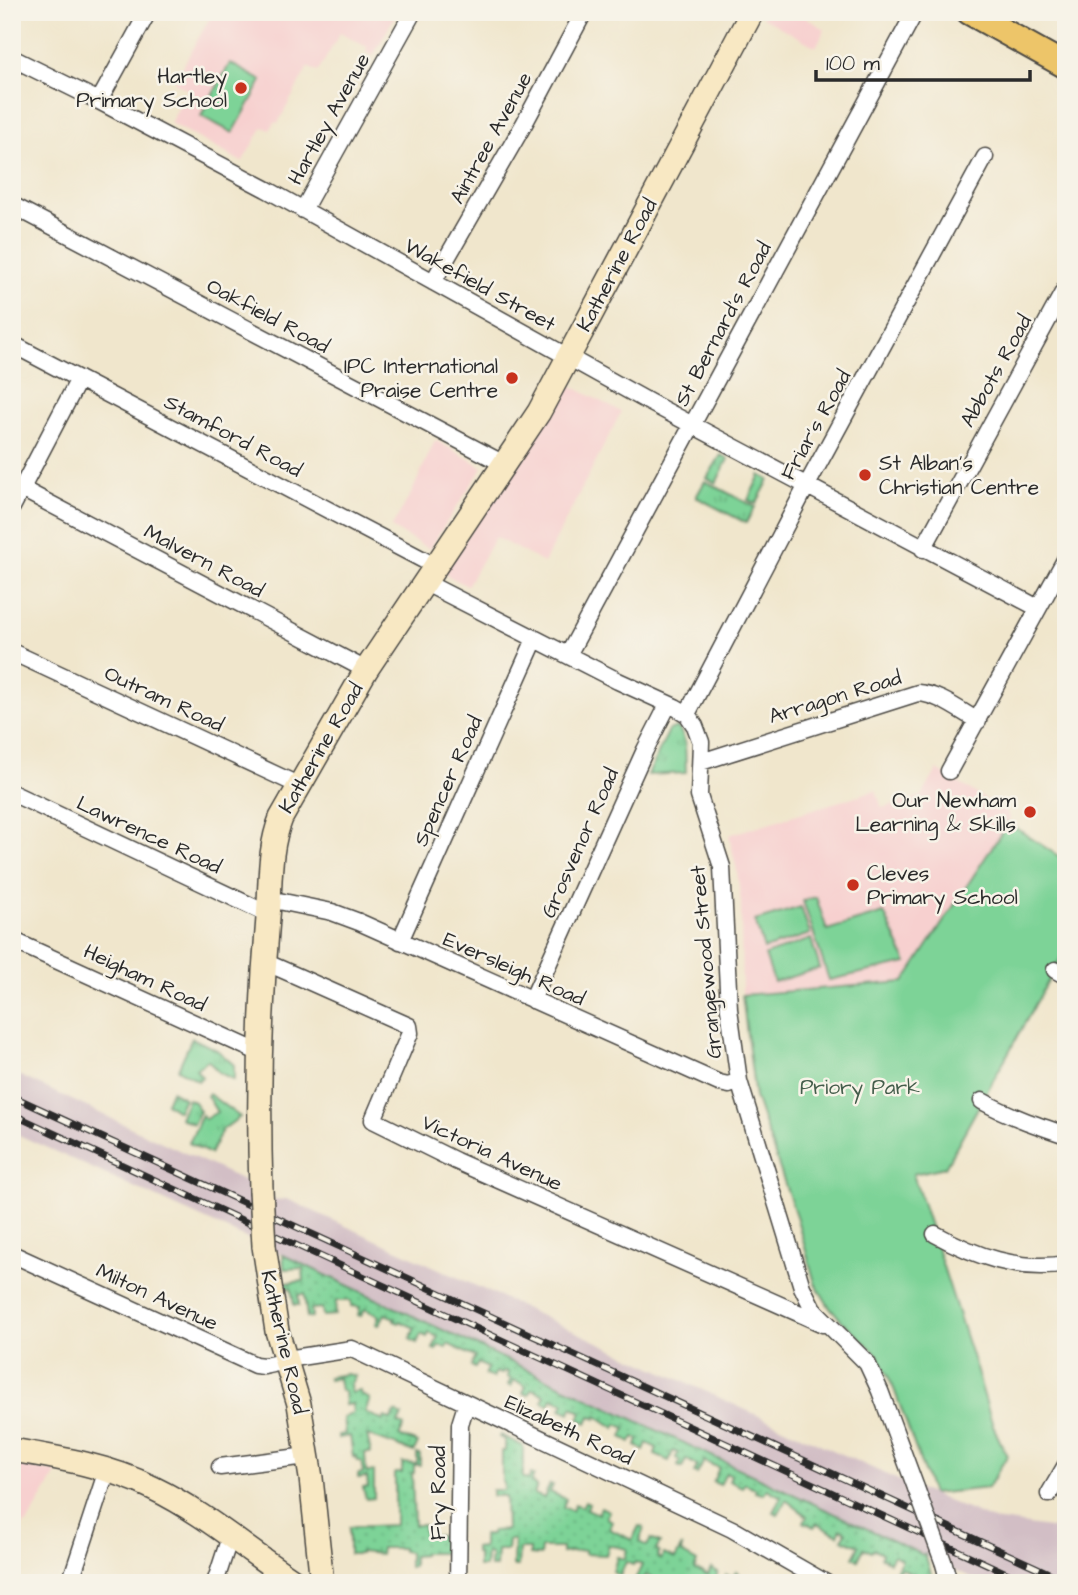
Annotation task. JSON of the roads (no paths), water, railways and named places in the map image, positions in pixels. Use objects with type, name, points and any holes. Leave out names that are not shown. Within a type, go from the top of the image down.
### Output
[{"type":"main road","name":"Katherine Road","points":[[322,1583],[321,1556],[299,1404],[276,1326],[264,1247],[258,1081],[273,838],[298,785],[366,670],[539,412],[752,12]]},
{"type":"main road","points":[[969,12],[1066,66]]},
{"type":"main road","points":[[12,1450],[107,1470],[152,1487],[232,1537],[297,1583]]},
{"type":"street","points":[[99,101],[148,12]]},
{"type":"street","name":"Hartley Avenue","points":[[303,210],[413,12]]},
{"type":"street","name":"Aintree Avenue","points":[[433,282],[524,124],[584,12]]},
{"type":"street","name":"St Bernard's Road","points":[[568,655],[915,12]]},
{"type":"street","name":"Wakefield Street","points":[[12,58],[99,101],[303,210],[568,358],[1038,608]]},
{"type":"street","name":"Friar's Road","points":[[687,714],[807,485],[985,157]]},
{"type":"street","name":"Oakfield Road","points":[[12,205],[504,464]]},
{"type":"street","name":"Abbots Road","points":[[923,549],[1066,287]]},
{"type":"street","name":"Stamford Road","points":[[12,344],[429,574]]},
{"type":"street","points":[[12,507],[79,379]]},
{"type":"street","name":"Malvern Road","points":[[22,489],[366,670]]},
{"type":"street","points":[[949,771],[1066,558]]},
{"type":"street","points":[[429,574],[535,639],[687,714]]},
{"type":"street","name":"Spencer Road","points":[[400,941],[535,639]]},
{"type":"street","name":"Outram Road","points":[[12,652],[298,785]]},
{"type":"street","name":"Arragon Road","points":[[701,762],[918,693],[937,699],[978,721]]},
{"type":"street","name":"Grosvenor Road","points":[[532,999],[668,705]]},
{"type":"street","name":"Grangewood Street","points":[[687,714],[701,742],[699,796],[722,867],[729,1009],[739,1081],[802,1287],[813,1309],[867,1363],[880,1391],[949,1583]]},
{"type":"street","name":"Lawrence Road","points":[[12,793],[269,907]]},
{"type":"street","name":"Eversleigh Road","points":[[269,907],[332,912],[719,1083],[729,1085],[739,1081]]},
{"type":"street","name":"Heigham Road","points":[[12,940],[260,1053]]},
{"type":"street","name":"Victoria Avenue","points":[[264,965],[299,977],[409,1026],[410,1033],[373,1120],[456,1161],[832,1328]]},
{"type":"street","points":[[982,1101],[1015,1119],[1030,1121],[1066,1135]]},
{"type":"street","points":[[935,1234],[990,1260],[1044,1266],[1066,1264]]},
{"type":"street","name":"Milton Avenue","points":[[12,1254],[255,1364],[264,1366],[287,1360]]},
{"type":"street","name":"Elizabeth Road","points":[[287,1360],[352,1349],[732,1529],[826,1583]]},
{"type":"street","name":"Fry Road","points":[[458,1583],[460,1424],[466,1405]]},
{"type":"street","points":[[220,1467],[307,1456]]},
{"type":"street","points":[[1049,1494],[1066,1465]]},
{"type":"street","points":[[70,1583],[107,1470]]},
{"type":"street","points":[[215,1583],[232,1537]]},
{"type":"railway","points":[[12,1096],[1066,1581]]},
{"type":"railway","points":[[12,1114],[1028,1583]]},
{"type":"place","name":"Hartley Primary School","points":[[241,88]]},
{"type":"place","name":"IPC International Praise Centre","points":[[512,378]]},
{"type":"place","name":"St Alban's Christian Centre","points":[[865,475]]},
{"type":"place","name":"Our Newham Learning & Skills","points":[[1030,812]]},
{"type":"place","name":"Cleves Primary School","points":[[853,885]]},
{"type":"park label","name":"Priory Park","points":[[860,1087]]}]
